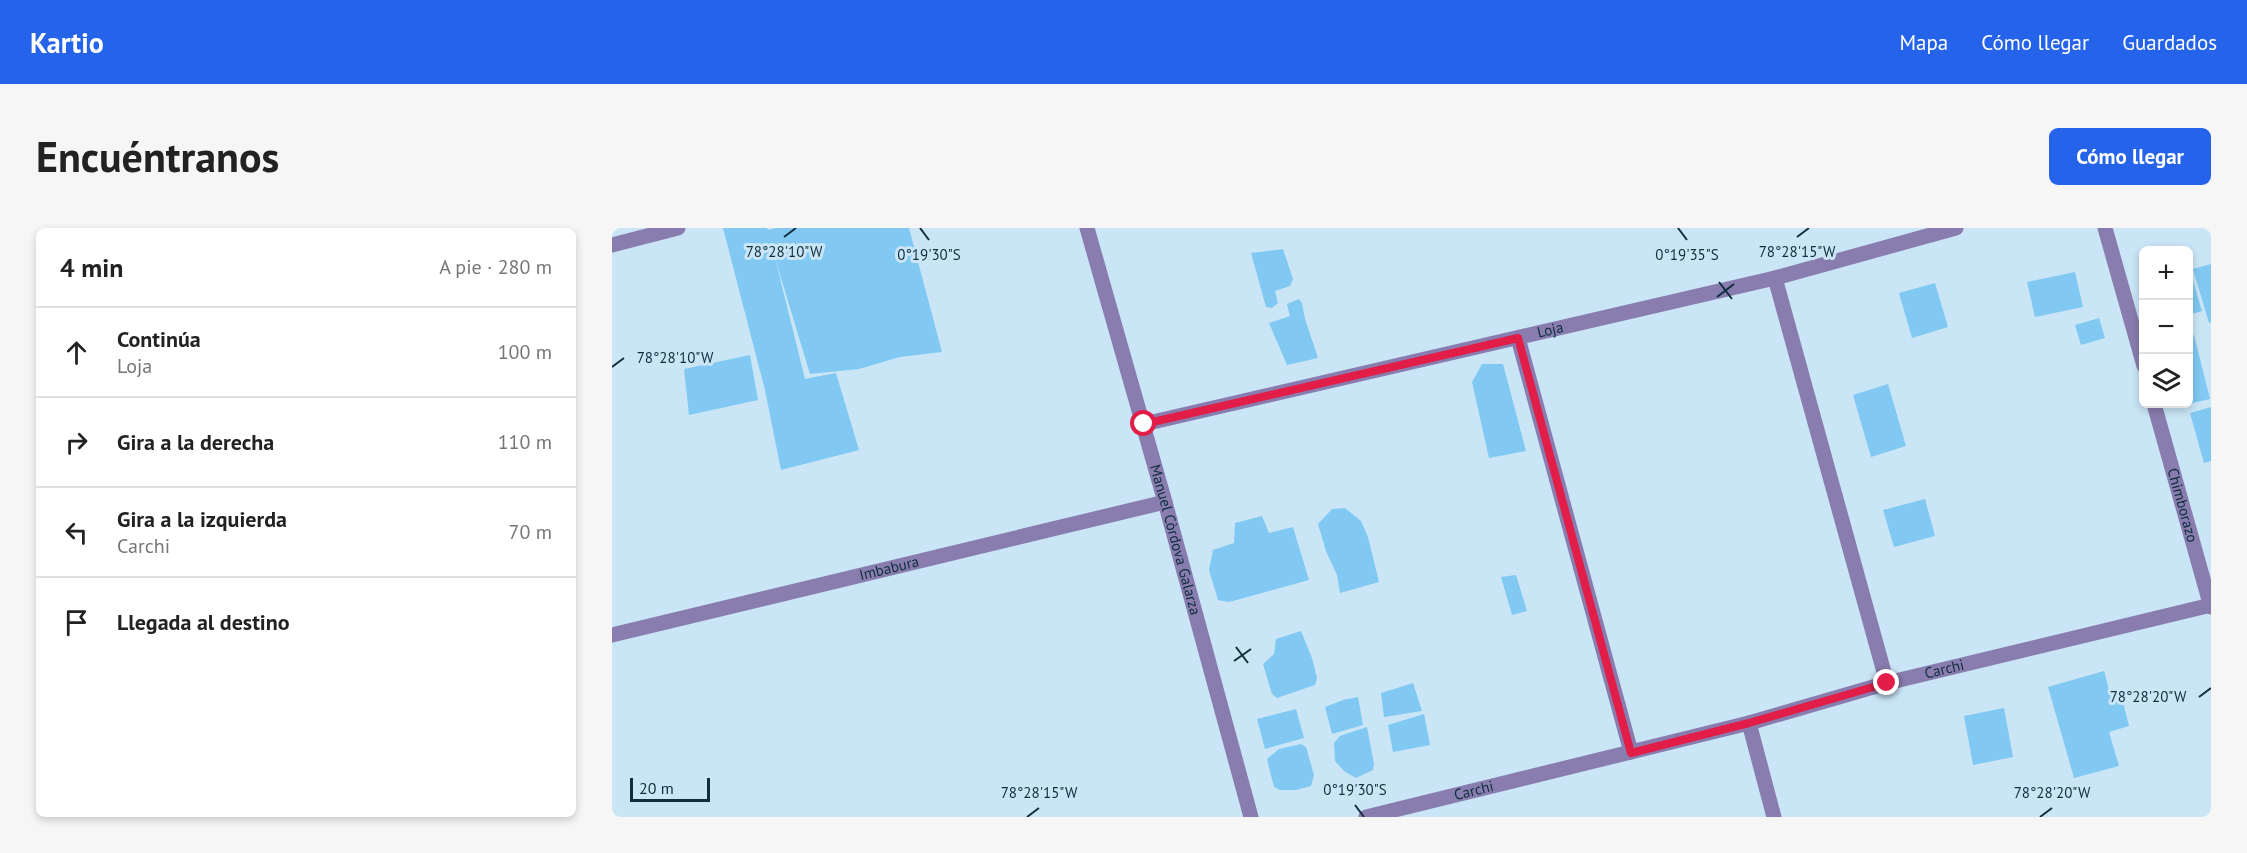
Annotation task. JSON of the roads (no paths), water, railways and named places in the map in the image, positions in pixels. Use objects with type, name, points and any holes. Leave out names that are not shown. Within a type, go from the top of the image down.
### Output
[{"type":"street","points":[[612,245],[678,228]]},
{"type":"street","name":"Manuel Còrdova Galarza","points":[[1087,228],[1144,424],[1251,817]]},
{"type":"street","name":"Loja","points":[[1144,424],[1774,278],[1956,228]]},
{"type":"street","points":[[2105,228],[2141,354]]},
{"type":"street","points":[[1774,278],[1887,683]]},
{"type":"street","points":[[1518,338],[1631,753]]},
{"type":"street","name":"Chimborazo","points":[[2155,408],[2211,606]]},
{"type":"street","name":"Imbabura","points":[[612,635],[1165,502]]},
{"type":"street","name":"Carchi","points":[[1366,817],[1749,723],[1887,683],[2211,606]]},
{"type":"street","points":[[1749,723],[1774,817]]}]
